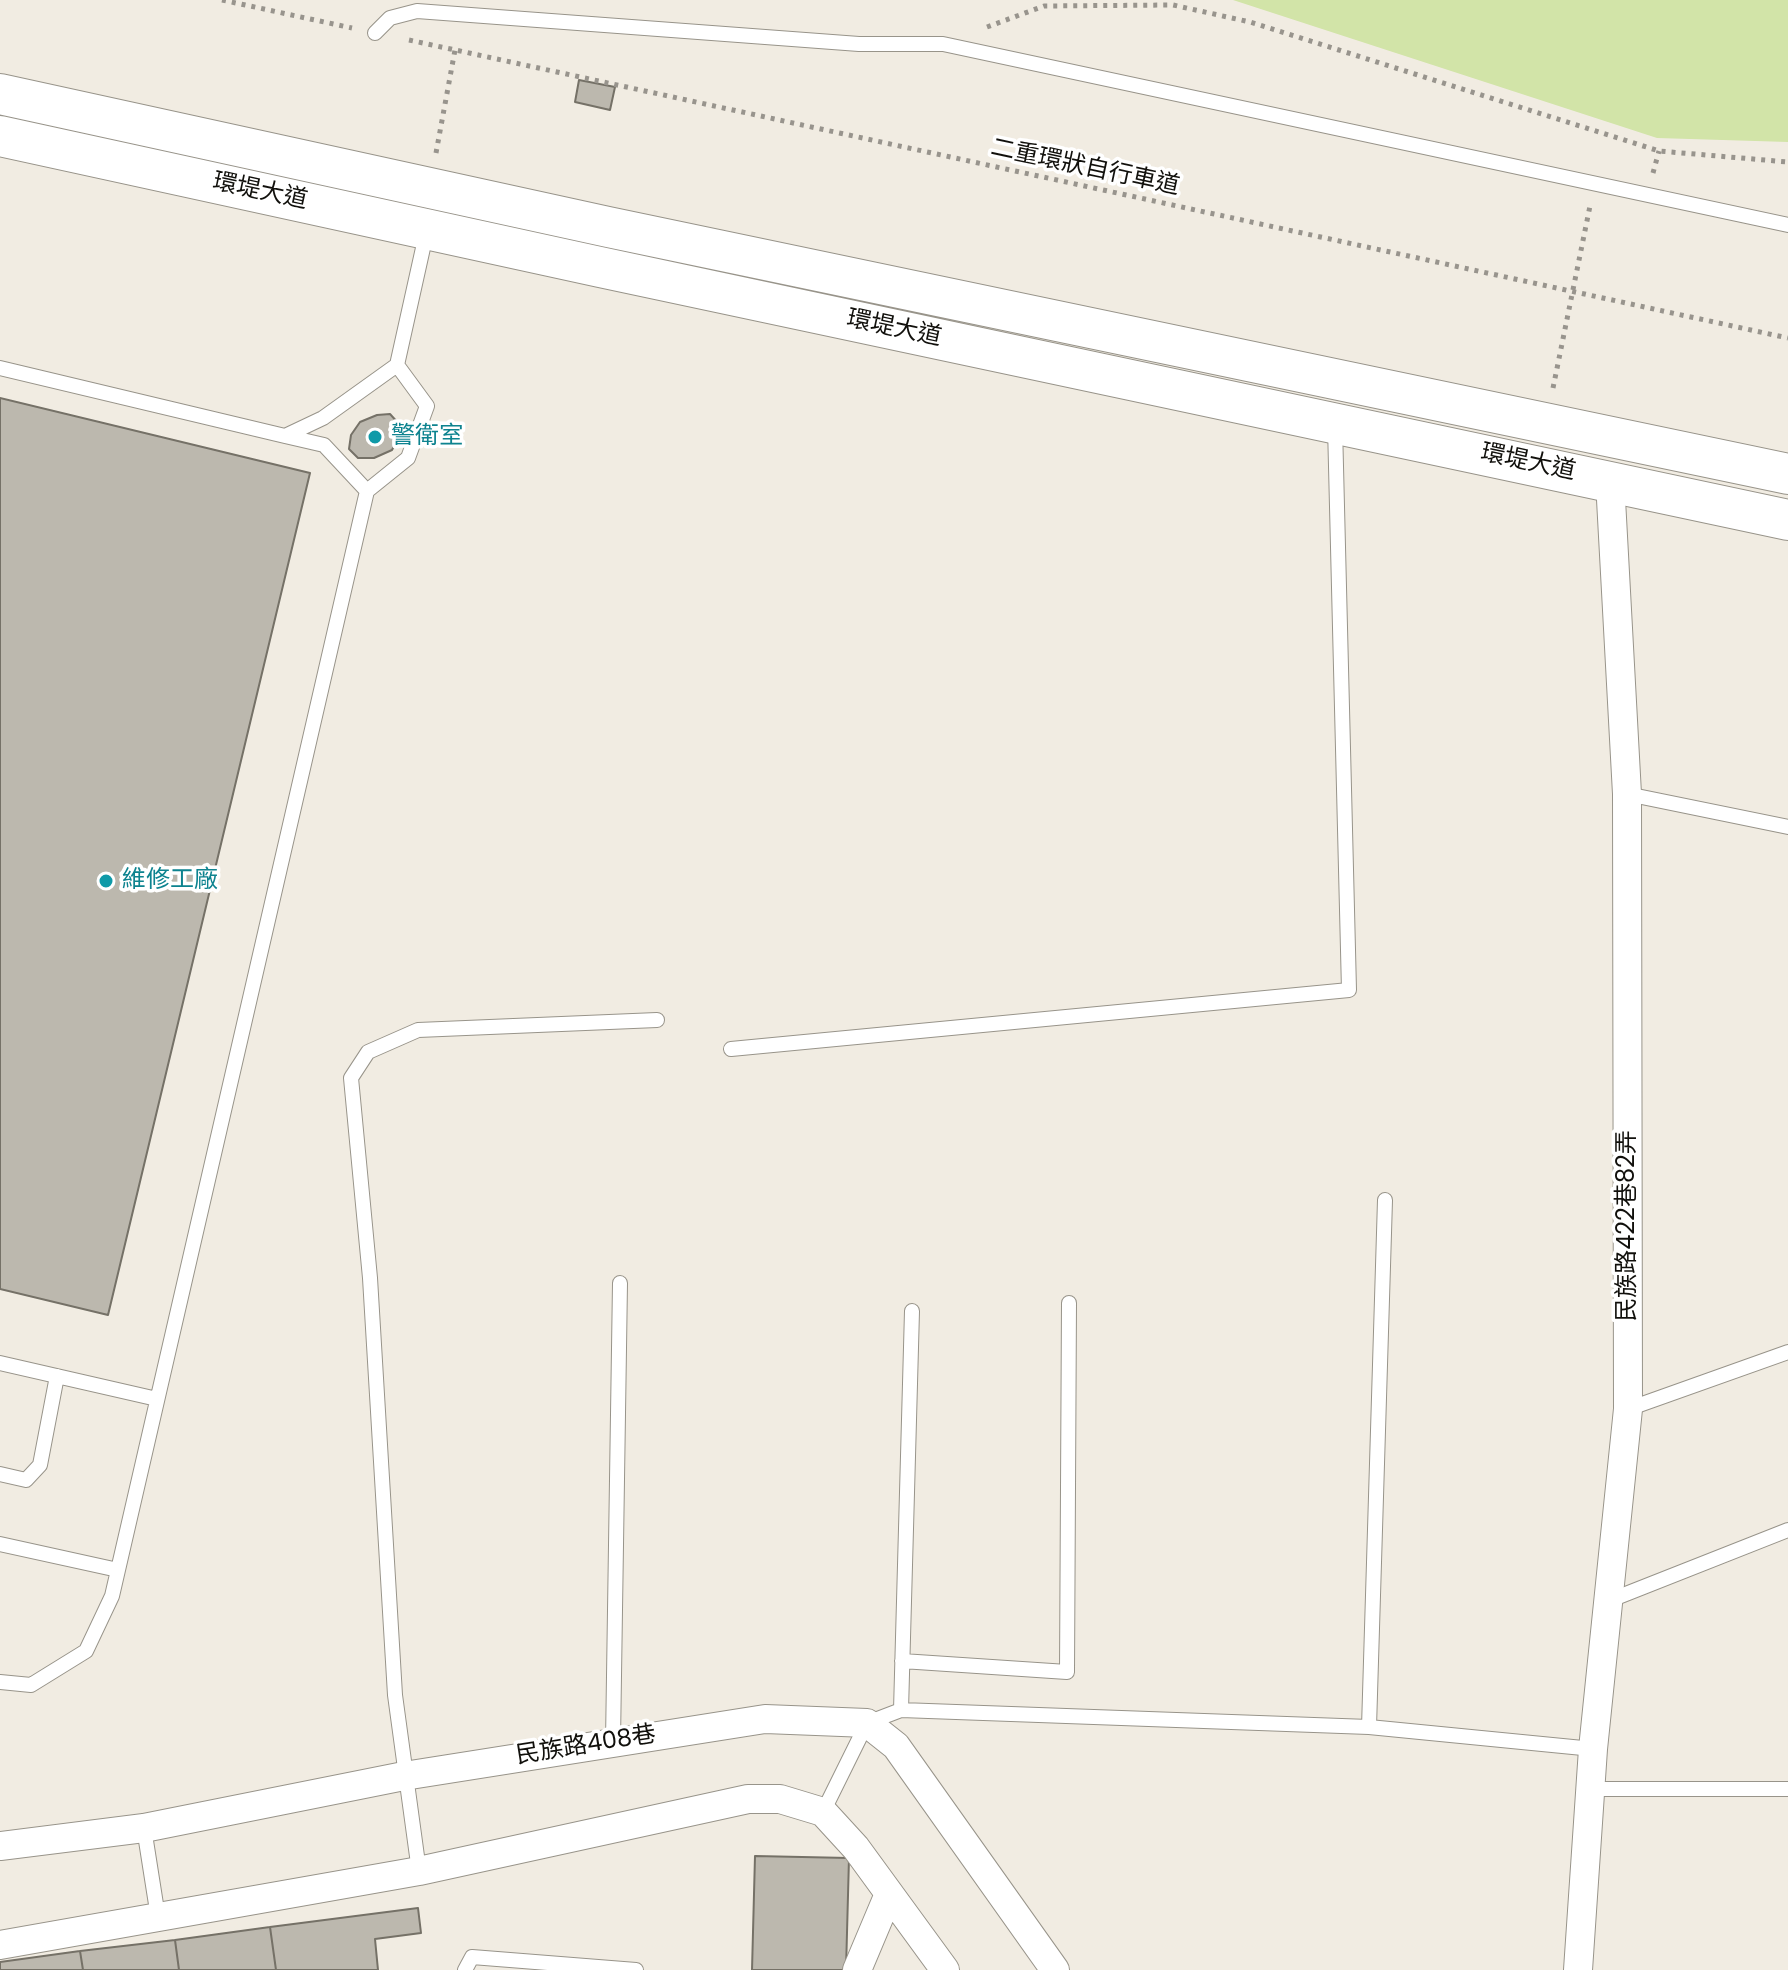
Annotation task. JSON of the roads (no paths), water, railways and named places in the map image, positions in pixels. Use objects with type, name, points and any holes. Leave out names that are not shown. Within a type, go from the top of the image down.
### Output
[{"type":"street","name":"環堤大道","points":[[0,94],[436,173],[608,227],[1788,474]]},
{"type":"street","name":"環堤大道","points":[[0,136],[1788,520]]},
{"type":"street","points":[[427,230],[436,173]]},
{"type":"street","points":[[600,267],[608,227]]},
{"type":"street","points":[[1610,481],[1619,439]]},
{"type":"street","name":"民族路422巷82弄","points":[[1578,1970],[1589,1789],[1628,1409],[1627,794],[1610,481]]},
{"type":"street","name":"民族路408巷","points":[[0,1846],[144,1828],[404,1776],[765,1719],[867,1723]]},
{"type":"street","points":[[867,1723],[896,1746],[1055,1970]]},
{"type":"street","points":[[0,1945],[419,1871],[748,1799],[780,1799],[823,1812],[856,1848],[945,1970]]},
{"type":"street","points":[[857,1970],[889,1894]]},
{"type":"lane","points":[[375,33],[390,18],[417,11],[859,44],[943,44],[1788,225]]},
{"type":"lane","points":[[285,436],[323,418],[397,365],[427,230]]},
{"type":"lane","points":[[0,1682],[31,1685],[86,1651],[112,1596],[367,491],[408,458],[427,406],[397,365]]},
{"type":"lane","points":[[0,368],[324,445],[367,491]]},
{"type":"lane","points":[[731,1049],[1349,990],[1335,422]]},
{"type":"lane","points":[[1627,794],[1788,827]]},
{"type":"lane","points":[[419,1871],[395,1695],[370,1278],[351,1078],[368,1052],[418,1030],[657,1020]]},
{"type":"lane","points":[[1369,1727],[1385,1200]]},
{"type":"lane","points":[[613,1741],[620,1283]]},
{"type":"lane","points":[[902,1661],[1067,1672],[1069,1303]]},
{"type":"lane","points":[[901,1710],[912,1311]]},
{"type":"lane","points":[[1628,1409],[1788,1352]]},
{"type":"lane","points":[[0,1363],[157,1399]]},
{"type":"lane","points":[[0,1474],[26,1480],[40,1465],[57,1376]]},
{"type":"lane","points":[[1608,1601],[1788,1530]]},
{"type":"lane","points":[[0,1544],[118,1570]]},
{"type":"lane","points":[[823,1812],[867,1723],[901,1710],[1369,1727],[1593,1749]]},
{"type":"lane","points":[[1589,1789],[1788,1789]]},
{"type":"lane","points":[[144,1828],[158,1917]]},
{"type":"lane","points":[[465,1970],[472,1957],[636,1970]]},
{"type":"place","name":"警衛室","points":[[375,437]]},
{"type":"place","name":"維修工廠","points":[[106,881]]}]
